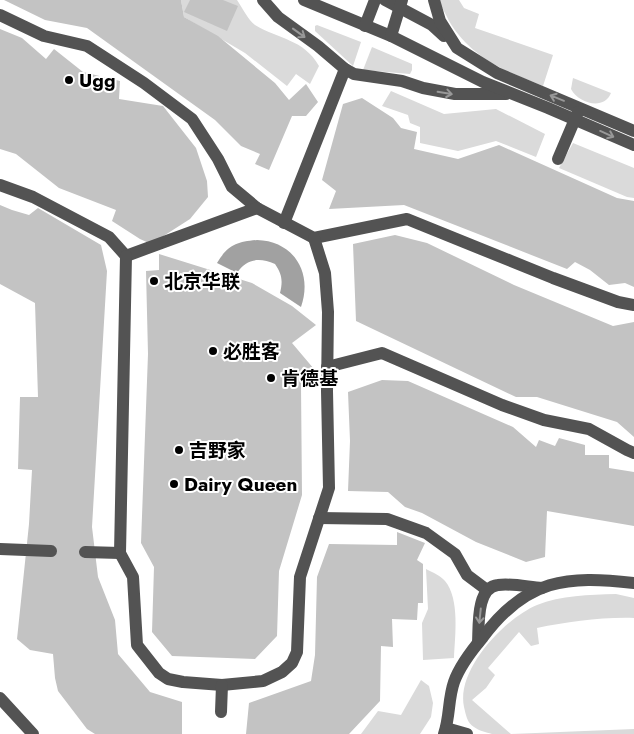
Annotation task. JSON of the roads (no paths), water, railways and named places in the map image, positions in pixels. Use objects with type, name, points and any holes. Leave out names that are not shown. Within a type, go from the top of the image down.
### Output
[{"type":"street","points":[[263,0],[278,17],[318,46],[344,69],[354,74],[402,81],[423,88],[455,94],[512,94]]},
{"type":"street","points":[[304,0],[391,36],[483,82],[512,94],[548,108],[577,113],[634,131]]},
{"type":"street","points":[[366,26],[375,0]]},
{"type":"street","points":[[385,0],[401,3],[432,25],[457,48],[497,73],[577,113],[634,145]]},
{"type":"street","points":[[434,0],[440,21],[457,48]]},
{"type":"street","points":[[391,36],[401,3]]},
{"type":"street","points":[[0,15],[44,36],[87,46],[151,88],[192,119],[218,160],[232,187],[257,208],[314,238],[407,219],[553,278],[618,302],[634,305]]},
{"type":"street","points":[[284,223],[344,69]]},
{"type":"street","points":[[558,159],[577,113]]},
{"type":"street","points":[[0,185],[33,197],[109,237],[126,256],[120,553],[133,577],[137,645],[160,673],[168,679],[183,682],[222,685],[264,681],[282,672],[292,663],[298,652],[300,577],[329,488],[328,312],[325,273],[314,238]]},
{"type":"street","points":[[126,256],[257,208]]},
{"type":"street","points":[[327,367],[382,353],[519,411],[544,420],[590,429],[634,452]]},
{"type":"street","points":[[319,518],[387,519],[426,533],[455,554],[467,575],[487,590]]},
{"type":"street","points":[[0,549],[51,550]]},
{"type":"street","points":[[85,552],[120,553]]},
{"type":"street","points":[[467,734],[445,731],[454,682],[460,669],[478,643],[495,621],[510,606],[542,588],[556,583],[580,579],[634,583]]},
{"type":"street","points":[[478,643],[481,605],[487,590],[498,585],[542,588]]},
{"type":"street","points":[[221,712],[222,685]]},
{"type":"street","points":[[0,698],[33,734]]},
{"type":"place","name":"Ugg","points":[[69,80]]},
{"type":"place","name":"北京华联","points":[[154,281]]},
{"type":"place","name":"必胜客","points":[[213,351]]},
{"type":"place","name":"肯德基","points":[[271,378]]},
{"type":"place","name":"吉野家","points":[[179,450]]},
{"type":"place","name":"Dairy Queen","points":[[174,484]]}]
